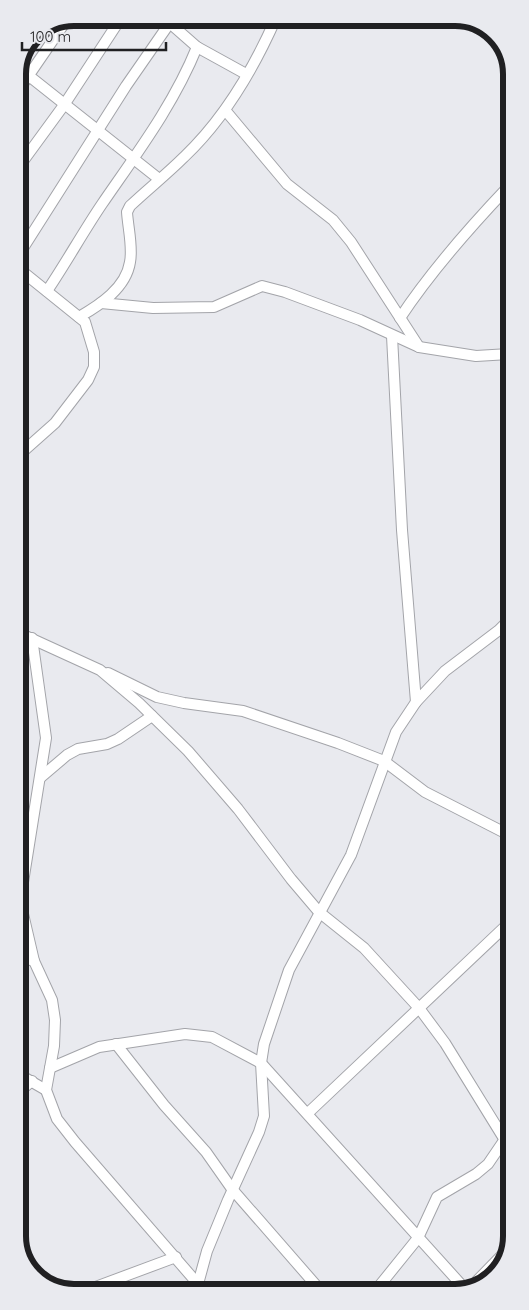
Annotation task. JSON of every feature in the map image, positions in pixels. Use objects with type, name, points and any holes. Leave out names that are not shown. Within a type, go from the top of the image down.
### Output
[{"type":"street","points":[[26,157],[64,105],[116,26]]},
{"type":"street","points":[[26,244],[164,26]]},
{"type":"street","points":[[173,26],[197,47],[246,74]]},
{"type":"street","points":[[79,317],[101,303],[122,283],[131,261],[127,212],[130,206],[184,158],[225,110],[264,45],[272,26]]},
{"type":"street","points":[[26,77],[61,28]]},
{"type":"street","points":[[47,291],[176,92],[197,47]]},
{"type":"street","points":[[28,74],[64,105],[159,179]]},
{"type":"street","points":[[225,110],[288,184],[333,220],[351,242],[419,347]]},
{"type":"street","points":[[400,318],[419,289],[478,218],[503,192]]},
{"type":"street","points":[[26,274],[85,322],[94,352],[94,368],[88,380],[55,423],[26,448]]},
{"type":"street","points":[[101,303],[143,308],[214,307],[262,286],[314,302],[360,320],[419,347],[476,356],[503,354]]},
{"type":"street","points":[[392,336],[402,530],[416,702]]},
{"type":"street","points":[[200,1284],[207,1251],[232,1189],[259,1132],[264,1116],[261,1063],[264,1044],[289,970],[318,912],[351,855],[396,732],[416,702],[445,671],[503,626]]},
{"type":"street","points":[[26,636],[117,676],[157,697],[184,704],[244,712],[338,743],[384,762],[425,792],[503,832]]},
{"type":"street","points":[[26,858],[46,738],[32,638]]},
{"type":"street","points":[[100,670],[152,716],[214,781],[318,912],[364,948],[419,1008],[445,1043],[503,1136]]},
{"type":"street","points":[[40,778],[67,755],[78,749],[107,744],[118,739],[152,716]]},
{"type":"street","points":[[26,926],[34,961],[52,1000],[54,1046],[46,1090],[57,1119],[74,1142],[176,1257],[195,1284]]},
{"type":"street","points":[[308,1113],[503,929]]},
{"type":"street","points":[[26,958],[34,961]]},
{"type":"street","points":[[50,1068],[80,1053],[116,1044],[167,1036],[201,1034],[212,1037],[261,1063],[461,1283]]},
{"type":"street","points":[[116,1044],[164,1105],[206,1152],[232,1189],[315,1284]]},
{"type":"street","points":[[26,1078],[46,1090]]},
{"type":"street","points":[[26,1086],[32,1081]]},
{"type":"street","points":[[381,1284],[418,1238],[437,1197],[476,1174],[488,1164],[503,1142]]},
{"type":"street","points":[[103,1284],[176,1257]]},
{"type":"street","points":[[481,1276],[496,1261]]}]
